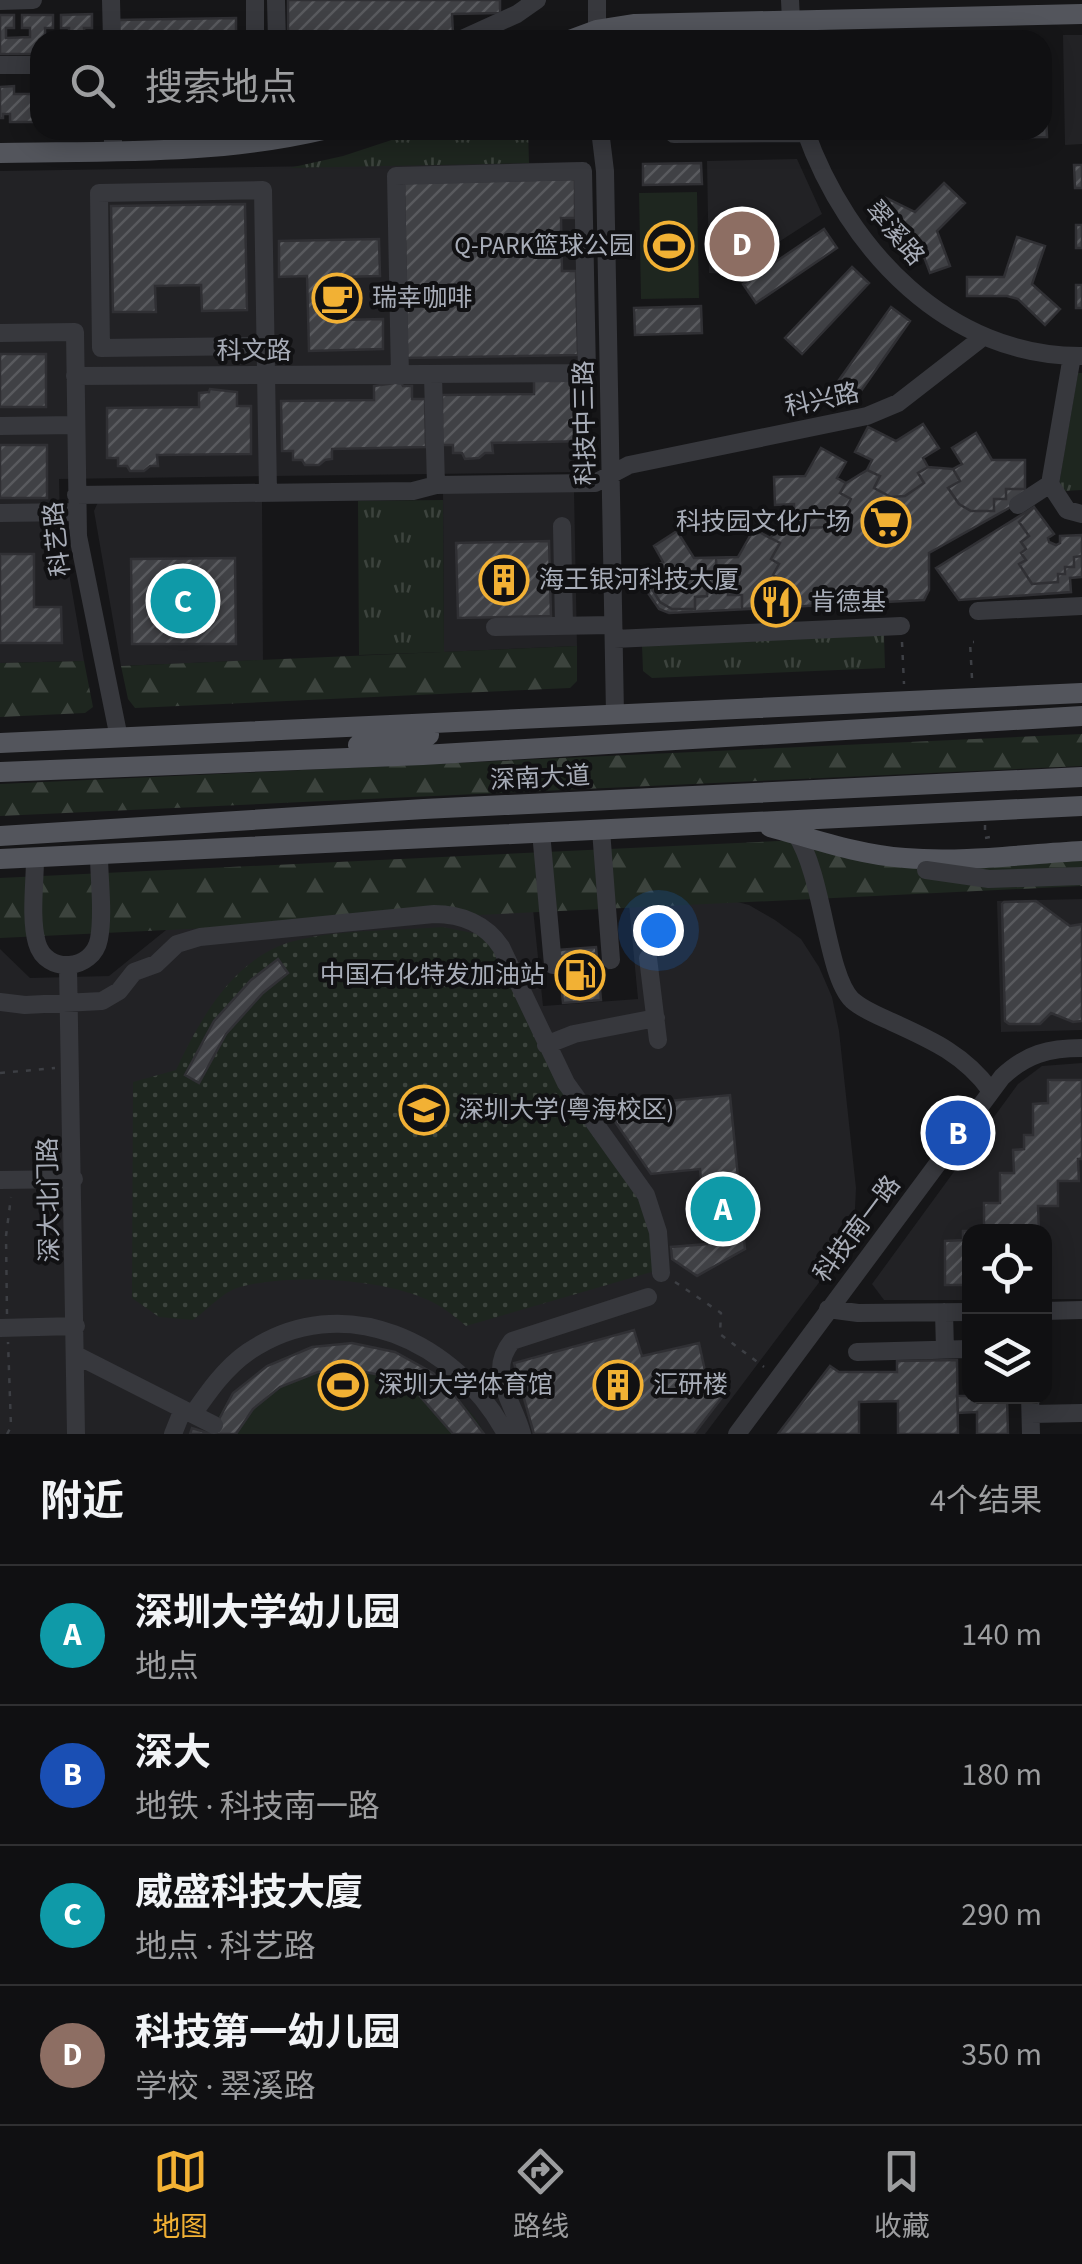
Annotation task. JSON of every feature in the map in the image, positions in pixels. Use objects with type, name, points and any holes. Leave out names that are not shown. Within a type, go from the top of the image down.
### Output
[{"type":"main road","points":[[614,30],[634,24],[1000,8],[1082,14]]},
{"type":"main road","points":[[0,154],[113,140]]},
{"type":"main road","points":[[0,744],[1080,693]]},
{"type":"main road","points":[[750,708],[941,725]]},
{"type":"main road","name":"深南大道","points":[[0,772],[423,754],[1082,716]]},
{"type":"main road","points":[[260,759],[554,718]]},
{"type":"main road","name":"深南大道","points":[[0,836],[424,809],[1082,777]]},
{"type":"main road","points":[[907,815],[1018,780]]},
{"type":"main road","points":[[0,859],[1082,806]]},
{"type":"main road","points":[[265,821],[514,834]]},
{"type":"main road","points":[[754,822],[861,852],[943,859],[1082,850]]},
{"type":"street","points":[[0,0],[33,0]]},
{"type":"street","points":[[111,0],[112,30]]},
{"type":"street","points":[[255,0],[255,30]]},
{"type":"street","points":[[276,0],[277,30]]},
{"type":"street","points":[[482,30],[537,0]]},
{"type":"street","points":[[596,0],[597,30]]},
{"type":"street","points":[[0,65],[30,65]]},
{"type":"street","name":"科技中三路","points":[[601,140],[605,171],[615,714]]},
{"type":"street","name":"翠溪路","points":[[810,140],[842,209],[877,257],[938,311],[983,337]]},
{"type":"street","name":"科文路","points":[[76,376],[186,376],[266,376],[400,376],[434,376],[587,374],[583,172],[396,176],[400,376]]},
{"type":"street","points":[[266,346],[100,348],[99,193],[263,190],[266,346],[268,493]]},
{"type":"street","name":"科艺路","points":[[0,333],[75,332],[76,504],[97,640],[119,738]]},
{"type":"street","points":[[983,337],[1028,350],[1077,356],[1050,484],[1018,506]]},
{"type":"street","name":"科兴路","points":[[0,513],[76,504],[268,493],[413,492],[436,485],[595,483],[628,465],[884,410],[983,337]]},
{"type":"street","points":[[186,347],[186,376]]},
{"type":"street","points":[[434,376],[436,485]]},
{"type":"street","points":[[0,426],[76,426]]},
{"type":"street","points":[[1050,484],[1067,510],[1082,514]]},
{"type":"street","points":[[562,526],[564,626]]},
{"type":"street","points":[[978,611],[1082,606]]},
{"type":"street","points":[[495,627],[564,626],[614,632],[902,626]]},
{"type":"street","points":[[601,830],[611,960]]},
{"type":"street","points":[[541,832],[552,965]]},
{"type":"street","points":[[796,834],[812,864],[840,984],[853,1001],[965,1060],[991,1091]]},
{"type":"street","points":[[861,852],[926,870],[988,879],[1082,876]]},
{"type":"street","points":[[36,858],[37,942],[45,956],[68,966],[90,956],[99,941],[99,854]]},
{"type":"street","points":[[0,1002],[25,1006],[111,998],[134,972],[156,964],[177,944],[188,940],[448,914],[480,926],[494,936],[566,1083],[646,1195],[658,1232],[661,1273]]},
{"type":"street","points":[[648,958],[658,1040]]},
{"type":"street","name":"深大北门路","points":[[68,966],[76,1434]]},
{"type":"street","points":[[546,1045],[574,1034],[656,1018]]},
{"type":"street","name":"科技南一路","points":[[737,1434],[991,1091],[1028,1056],[1046,1050],[1082,1048]]},
{"type":"street","points":[[1,1178],[74,1179]]},
{"type":"street","points":[[522,1434],[499,1374],[504,1351],[512,1341],[648,1297]]},
{"type":"street","points":[[828,1309],[858,1313],[962,1312]]},
{"type":"street","points":[[1052,1311],[1082,1310]]},
{"type":"street","points":[[944,1312],[945,1350]]},
{"type":"street","points":[[4,1328],[76,1326]]},
{"type":"street","points":[[173,1434],[230,1367],[262,1344],[305,1328],[360,1326],[388,1330],[445,1360],[487,1402],[506,1434]]},
{"type":"street","points":[[856,1352],[962,1349]]},
{"type":"street","points":[[76,1355],[214,1425]]},
{"type":"street","points":[[1031,1434],[1031,1406],[1082,1413]]},
{"type":"path","points":[[902,626],[905,700]]},
{"type":"path","points":[[972,678],[970,642],[974,642]]},
{"type":"path","points":[[984,824],[985,838],[990,837]]},
{"type":"path","points":[[0,1072],[71,1066]]},
{"type":"path","points":[[1,1178],[11,1198],[4,1328],[11,1426],[6,1434]]},
{"type":"path","points":[[661,1273],[721,1313],[720,1334],[769,1370]]},
{"type":"shaded area","points":[[1063,35],[1082,35],[1082,144],[1065,145]]},
{"type":"shaded area","points":[[797,159],[822,214],[729,274],[709,273],[707,161]]},
{"type":"shaded area","points":[[587,162],[591,464],[577,472],[59,479],[60,521],[84,661],[0,663],[0,171]]},
{"type":"shaded area","points":[[574,490],[577,646],[444,652],[443,493]]},
{"type":"shaded area","points":[[262,501],[263,660],[121,666],[94,511],[98,502]]},
{"type":"shaded area","name":"深圳大学(粤海校区)","points":[[628,894],[715,896],[749,905],[775,920],[801,939],[819,967],[832,997],[839,1031],[856,1188],[854,1229],[848,1244],[705,1434],[0,1434],[0,949],[30,978],[109,976],[171,926],[532,899],[543,1006],[638,999]]},
{"type":"shaded area","points":[[1082,899],[1082,1030],[1001,1032],[997,901]]},
{"type":"shaded area","points":[[1082,1063],[1082,1299],[1052,1299],[1052,1224],[962,1224],[962,1300],[884,1300],[872,1284],[1018,1084],[1042,1066]]},
{"type":"green space","points":[[392,140],[528,140],[529,163],[289,168]]},
{"type":"green space","name":"Q-PARK篮球公园","points":[[697,192],[699,298],[641,299],[639,193]]},
{"type":"green space","points":[[1078,373],[1082,373],[1082,454],[1064,454]]},
{"type":"green space","points":[[1064,454],[1082,454],[1082,490],[1063,491],[1059,485]]},
{"type":"green space","points":[[443,500],[444,652],[359,655],[358,501]]},
{"type":"green space","points":[[884,635],[885,668],[652,678],[643,671],[642,645]]},
{"type":"green space","points":[[577,646],[577,681],[570,688],[135,708],[128,699],[121,666]]},
{"type":"green space","points":[[84,661],[93,707],[85,713],[0,717],[0,663]]},
{"type":"green space","points":[[1082,734],[1082,766],[0,816],[0,784]]},
{"type":"green space","points":[[799,840],[892,859],[1082,860],[1082,886],[0,938],[0,878]]},
{"type":"green space","points":[[442,927],[478,934],[490,941],[555,1077],[630,1181],[652,1222],[655,1271],[466,1326],[438,1305],[409,1293],[333,1280],[281,1280],[237,1288],[193,1320],[159,1317],[132,1298],[133,1082],[176,1070],[222,992],[237,975],[273,949],[330,934]]},
{"type":"green space","name":"深圳大学体育馆","points":[[352,1343],[398,1355],[425,1370],[461,1402],[484,1434],[190,1434],[192,1428],[211,1433],[234,1394],[267,1366],[307,1349]]},
{"type":"building","points":[[288,0],[500,0],[500,13],[452,14],[453,30],[288,30]]},
{"type":"building","points":[[92,14],[92,28],[61,28],[61,15]]},
{"type":"building","points":[[0,15],[14,15],[14,28],[6,28],[6,38],[30,37],[30,54],[0,54]]},
{"type":"building","points":[[22,15],[53,15],[53,28],[22,28]]},
{"type":"building","points":[[236,18],[236,30],[116,30],[116,20]]},
{"type":"building","points":[[14,86],[14,94],[30,94],[30,122],[10,122],[10,114],[0,118],[0,87]]},
{"type":"building","points":[[701,163],[702,184],[643,185],[643,164]]},
{"type":"building","points":[[1074,165],[1082,165],[1082,188],[1075,188]]},
{"type":"building","points":[[575,179],[575,218],[561,218],[562,271],[576,271],[578,355],[407,358],[404,183]]},
{"type":"building","points":[[944,183],[965,203],[937,231],[950,266],[930,273],[917,238],[873,213],[882,196],[915,212]]},
{"type":"building","points":[[245,204],[247,310],[202,311],[201,285],[155,286],[156,312],[113,312],[111,206]]},
{"type":"building","points":[[1076,225],[1082,225],[1082,248],[1076,248]]},
{"type":"building","points":[[824,229],[837,248],[756,303],[743,284]]},
{"type":"building","points":[[1017,237],[1045,246],[1032,284],[1060,309],[1045,325],[1018,299],[967,296],[967,277],[1004,277]]},
{"type":"building","points":[[379,239],[380,276],[340,277],[340,320],[383,319],[383,349],[309,351],[307,276],[279,277],[279,241]]},
{"type":"building","points":[[852,267],[869,283],[802,354],[785,338]]},
{"type":"building","points":[[1076,285],[1082,285],[1082,308],[1076,308]]},
{"type":"building","points":[[701,306],[702,333],[635,335],[634,308]]},
{"type":"building","points":[[891,307],[910,321],[854,401],[834,387]]},
{"type":"building","points":[[0,354],[46,354],[46,407],[0,407]]},
{"type":"building","points":[[534,380],[572,380],[572,393],[586,393],[586,441],[492,443],[493,453],[465,459],[462,453],[453,453],[453,445],[442,445],[442,395],[534,394]]},
{"type":"building","points":[[401,382],[403,386],[412,386],[412,399],[425,399],[426,447],[332,449],[332,459],[319,465],[305,465],[302,460],[293,460],[293,451],[282,451],[281,401],[374,400],[374,386]]},
{"type":"building","points":[[210,389],[237,392],[237,406],[251,406],[251,454],[157,455],[158,466],[144,471],[130,471],[127,466],[118,466],[118,458],[107,458],[107,408],[199,407],[199,393]]},
{"type":"building","points":[[923,424],[939,448],[923,458],[928,467],[918,473],[924,483],[905,496],[891,497],[874,488],[880,476],[867,470],[872,460],[855,452],[868,427],[896,441]]},
{"type":"building","name":"科技园文化广场","points":[[923,424],[939,448],[923,458],[928,467],[953,469],[962,464],[952,448],[976,433],[992,460],[1025,460],[1025,499],[929,553],[929,590],[924,600],[669,613],[659,609],[642,584],[642,575],[663,562],[654,546],[677,531],[694,558],[738,557],[754,529],[770,538],[794,515],[794,504],[775,505],[774,477],[805,476],[821,448],[846,462],[837,478],[846,483],[867,470],[872,460],[855,452],[868,427],[896,441]]},
{"type":"building","points":[[976,433],[992,460],[1025,460],[1025,489],[1006,489],[1006,499],[994,499],[994,511],[971,511],[959,504],[948,488],[960,481],[953,469],[962,464],[952,448]]},
{"type":"building","points":[[0,445],[47,445],[47,498],[0,498]]},
{"type":"building","points":[[821,448],[846,462],[837,478],[846,483],[840,493],[851,499],[840,520],[828,527],[808,528],[808,514],[794,515],[794,504],[775,505],[774,477],[805,476]]},
{"type":"building","points":[[1034,507],[1054,534],[1049,542],[1056,545],[1060,536],[1082,535],[1082,556],[1074,557],[1074,567],[1065,567],[1065,574],[1058,574],[1058,582],[1032,584],[1019,564],[1026,560],[1021,542],[1029,536],[1019,522]]},
{"type":"building","points":[[1034,507],[1054,534],[1049,542],[1056,545],[1060,536],[1082,535],[1082,577],[1070,578],[1071,592],[959,600],[936,568]]},
{"type":"building","points":[[754,529],[780,543],[771,559],[779,564],[773,575],[784,581],[773,601],[761,608],[742,609],[742,595],[728,595],[728,586],[717,586],[716,558],[738,557]]},
{"type":"building","points":[[677,531],[694,558],[716,558],[717,586],[707,586],[707,596],[695,597],[695,609],[672,609],[660,602],[650,586],[661,579],[654,567],[663,562],[654,546]]},
{"type":"building","name":"海王银河科技大厦","points":[[549,541],[551,616],[458,618],[456,543]]},
{"type":"building","points":[[0,554],[34,554],[34,607],[61,607],[62,643],[0,643]]},
{"type":"building","points":[[235,558],[236,644],[132,644],[131,559]]},
{"type":"building","points":[[1036,901],[1070,926],[1082,924],[1082,1021],[1073,1022],[1051,1013],[1040,1024],[1005,1021],[1002,904]]},
{"type":"building","name":"中国石化特发加油站","points":[[596,947],[601,1000],[563,1003],[558,950]]},
{"type":"building","points":[[278,959],[288,973],[263,993],[226,1034],[199,1083],[185,1075],[214,1021],[251,980]]},
{"type":"building","points":[[1048,1080],[1082,1080],[1079,1181],[1058,1181],[1058,1206],[1038,1206],[1039,1224],[984,1224],[984,1203],[1000,1203],[1000,1173],[1014,1173],[1013,1150],[1024,1149],[1024,1135],[1033,1135],[1033,1104],[1048,1103]]},
{"type":"building","points":[[730,1095],[745,1249],[697,1276],[672,1259],[671,1247],[707,1244],[700,1169],[651,1174],[605,1107]]},
{"type":"building","points":[[962,1240],[962,1285],[945,1285],[945,1241]]},
{"type":"building","name":"汇研楼","points":[[634,1330],[642,1356],[699,1343],[707,1380],[727,1391],[694,1434],[534,1434],[514,1363]]},
{"type":"building","points":[[352,1343],[395,1352],[433,1373],[484,1434],[453,1434],[418,1394],[385,1376],[350,1369],[318,1372],[280,1387],[253,1409],[236,1434],[211,1434],[233,1393],[267,1366],[312,1347]]},
{"type":"building","points":[[957,1360],[958,1434],[898,1434],[898,1401],[859,1402],[859,1434],[778,1434],[830,1366],[839,1372],[897,1372],[897,1361]]},
{"type":"building","points":[[957,1396],[962,1396],[962,1404],[1007,1404],[1008,1434],[977,1434],[977,1412],[958,1413]]},
{"type":"building","points":[[192,1428],[211,1434],[190,1434]]},
{"type":"tunnel","points":[[553,965],[611,960]]},
{"type":"place","name":"科技第一幼儿园","points":[[742,244]]},
{"type":"place","name":"Q-PARK篮球公园","points":[[669,246]]},
{"type":"place","name":"瑞幸咖啡","points":[[337,298]]},
{"type":"place","name":"科技园文化广场","points":[[886,522]]},
{"type":"place","name":"海王银河科技大厦","points":[[504,580]]},
{"type":"place","name":"威盛科技大廈","points":[[183,601]]},
{"type":"place","name":"肯德基","points":[[776,602]]},
{"type":"place","name":"中国石化特发加油站","points":[[580,975]]},
{"type":"place","name":"深圳大学(粤海校区)","points":[[424,1110]]},
{"type":"place","name":"深大","points":[[958,1133]]},
{"type":"place","name":"深圳大学幼儿园","points":[[723,1209]]},
{"type":"place","name":"深圳大学体育馆","points":[[343,1385]]},
{"type":"place","name":"汇研楼","points":[[618,1385]]}]
